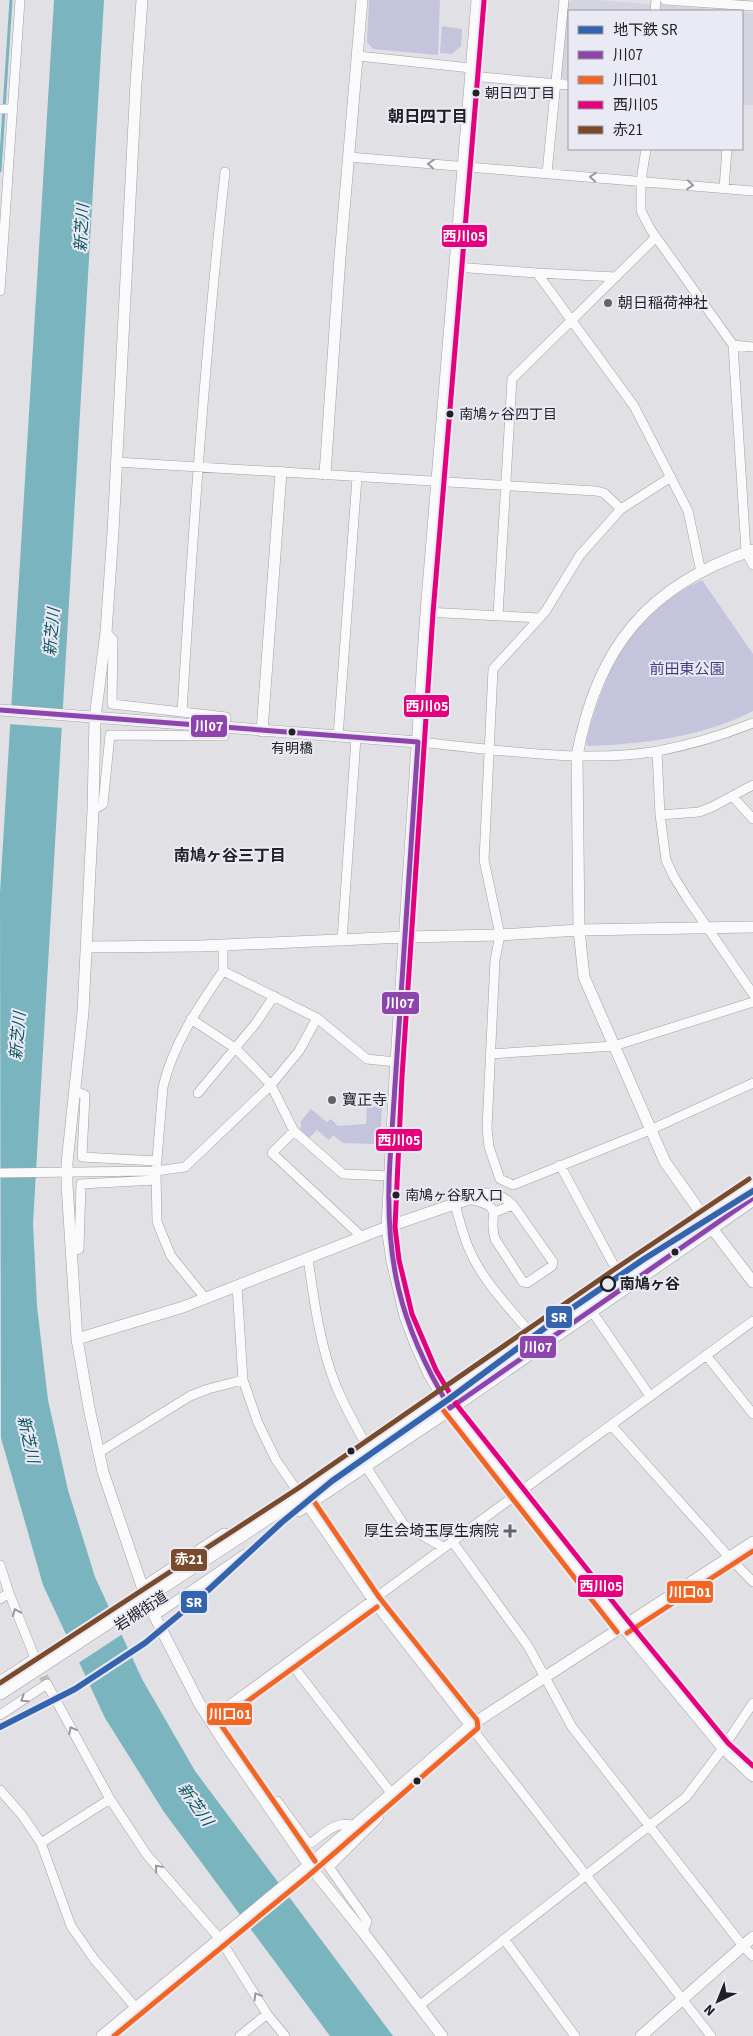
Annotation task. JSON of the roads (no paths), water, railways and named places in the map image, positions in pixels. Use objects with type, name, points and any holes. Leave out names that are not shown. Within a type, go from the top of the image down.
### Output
[{"type":"highway","name":"岩槻街道","points":[[0,1704],[50,1666],[304,1499],[368,1448],[446,1402],[591,1310],[708,1223],[753,1185]]},
{"type":"highway","name":"岩槻街道","points":[[144,1604],[231,1535],[304,1499],[365,1465],[532,1335],[619,1275],[753,1198]]},
{"type":"highway","name":"岩槻街道","points":[[0,1692],[50,1666]]},
{"type":"street","points":[[0,291],[20,0]]},
{"type":"street","points":[[142,0],[106,632],[92,718],[93,810],[87,947],[76,1091],[67,1171],[70,1252],[77,1339],[98,1453],[144,1604],[209,1720],[266,1802],[306,1868],[363,1932],[442,2036]]},
{"type":"street","points":[[325,474],[362,0]]},
{"type":"street","points":[[477,0],[426,612],[387,1227],[392,1261],[405,1316],[416,1345],[446,1402],[623,1627],[723,1748],[753,1776]]},
{"type":"street","points":[[547,173],[564,0]]},
{"type":"street","points":[[665,0],[753,6]]},
{"type":"street","points":[[358,56],[568,85]]},
{"type":"street","points":[[0,109],[12,109]]},
{"type":"street","points":[[646,150],[641,181],[641,211],[656,237],[734,345],[750,551],[753,565]]},
{"type":"street","points":[[724,188],[727,150]]},
{"type":"street","points":[[349,156],[753,191]]},
{"type":"street","points":[[182,712],[196,467],[224,172]]},
{"type":"street","points":[[498,615],[512,379],[656,237]]},
{"type":"street","points":[[455,267],[616,277]]},
{"type":"street","points":[[537,273],[634,406],[688,511],[701,572]]},
{"type":"street","points":[[734,345],[753,347]]},
{"type":"street","points":[[116,462],[596,491],[604,493],[621,509]]},
{"type":"street","points":[[262,731],[281,472]]},
{"type":"street","points":[[338,737],[358,477]]},
{"type":"street","points":[[671,477],[621,509],[580,556],[545,612],[494,669],[484,860],[500,935],[495,960],[490,1054],[487,1128],[489,1147],[500,1179],[513,1185],[650,1130],[753,1083]]},
{"type":"street","points":[[750,551],[688,578],[648,608],[618,645],[606,666],[593,697],[581,734],[577,756],[579,930],[584,977],[665,1162],[753,1282]]},
{"type":"street","points":[[426,612],[539,618]]},
{"type":"street","points":[[93,810],[103,804],[110,735],[224,736],[226,728],[226,717],[112,704],[113,640],[106,632]]},
{"type":"street","points":[[0,710],[577,756],[618,755],[657,751],[710,737],[753,722]]},
{"type":"street","points":[[342,940],[356,738]]},
{"type":"street","points":[[657,751],[660,815],[666,860],[674,877],[707,928],[753,994]]},
{"type":"street","points":[[660,815],[700,812],[733,797],[753,785]]},
{"type":"street","points":[[733,797],[753,819]]},
{"type":"street","points":[[87,947],[223,945],[500,935],[579,930],[753,927]]},
{"type":"street","points":[[205,1298],[171,1256],[162,1237],[157,1222],[156,1176],[163,1086],[166,1074],[192,1019],[223,971],[223,945]]},
{"type":"street","points":[[223,971],[317,1018],[367,1059],[396,1062]]},
{"type":"street","points":[[198,1093],[274,996]]},
{"type":"street","points":[[490,1054],[614,1046],[753,1002]]},
{"type":"street","points":[[70,1252],[79,1249],[81,1184],[156,1176],[185,1167],[271,1085],[299,1051],[317,1018]]},
{"type":"street","points":[[192,1019],[235,1048],[271,1085],[294,1131],[343,1174],[390,1176]]},
{"type":"street","points":[[76,1091],[85,1095],[82,1157],[157,1161]]},
{"type":"street","points":[[294,1131],[272,1153],[362,1237]]},
{"type":"street","points":[[560,1165],[619,1275]]},
{"type":"street","points":[[0,1173],[67,1171],[156,1176]]},
{"type":"street","points":[[77,1339],[183,1307],[387,1227],[469,1199],[481,1193],[490,1193],[506,1198],[513,1205],[553,1262],[552,1266],[527,1283],[523,1282],[495,1239],[492,1231],[494,1212],[488,1205],[469,1199]]},
{"type":"street","points":[[455,1204],[470,1250],[477,1263],[493,1288],[532,1335]]},
{"type":"street","points":[[494,1212],[513,1205]]},
{"type":"street","points":[[308,1258],[316,1313],[335,1384],[368,1448]]},
{"type":"street","points":[[237,1286],[243,1380],[258,1423],[276,1460],[373,1601],[471,1725],[710,2036]]},
{"type":"street","points":[[591,1310],[650,1396]]},
{"type":"street","points":[[209,1720],[753,1321]]},
{"type":"street","points":[[706,1355],[753,1414]]},
{"type":"street","points":[[98,1453],[190,1396],[243,1380]]},
{"type":"street","points":[[612,1426],[729,1558],[753,1582]]},
{"type":"street","points":[[365,1465],[404,1525],[443,1547]]},
{"type":"street","points":[[452,1541],[528,1646],[572,1727],[743,1946],[753,1956]]},
{"type":"street","points":[[102,2036],[306,1868],[471,1725],[753,1542]]},
{"type":"street","points":[[144,1604],[245,1554]]},
{"type":"street","points":[[0,1565],[8,1593],[35,1658],[0,1681]]},
{"type":"street","points":[[0,1598],[8,1593]]},
{"type":"street","points":[[289,1661],[392,1794]]},
{"type":"street","points":[[0,1715],[47,1684],[110,1799],[147,1855],[222,1937],[267,2014],[285,2036]]},
{"type":"street","points":[[419,2006],[686,1797],[723,1748],[753,1703]]},
{"type":"street","points":[[0,1790],[22,1815],[41,1843],[71,1926],[94,1959],[136,2008]]},
{"type":"street","points":[[41,1843],[110,1799]]},
{"type":"street","points":[[266,1802],[276,1801],[308,1842],[312,1843],[337,1824],[347,1823],[355,1826]]},
{"type":"street","points":[[363,1932],[367,1921],[329,1867],[379,1818],[377,1807]]},
{"type":"street","points":[[641,2036],[753,1937]]},
{"type":"street","points":[[504,1939],[575,2036]]},
{"type":"street","points":[[240,2036],[267,2014]]},
{"type":"water","name":"新芝川","points":[[54,0],[104,0],[33,1223],[37,1306],[48,1400],[68,1490],[95,1577],[142,1679],[195,1771],[393,2036],[330,2036],[164,1812],[105,1718],[43,1585],[1,1438],[0,893]]},
{"type":"waterway","points":[[0,171],[11,0]]},
{"type":"tunnel","points":[[38,1664],[47,1684]]},
{"type":"metro line","name":"SR","points":[[0,1727],[75,1689],[145,1643],[204,1594],[281,1523],[332,1481],[449,1399],[565,1313],[644,1259],[753,1191]]},
{"type":"place","name":"朝日四丁目","points":[[476,93]]},
{"type":"place","name":"朝日稲荷神社","points":[[608,303]]},
{"type":"place","name":"南鳩ヶ谷四丁目","points":[[450,414]]},
{"type":"place","name":"有明橋","points":[[292,732]]},
{"type":"place","name":"寶正寺","points":[[332,1100]]},
{"type":"place","name":"南鳩ヶ谷駅入口","points":[[396,1195]]},
{"type":"place","name":"南鳩ヶ谷","points":[[608,1284]]},
{"type":"place","name":"厚生会埼玉厚生病院","points":[[510,1531]]},
{"type":"district","name":"朝日四丁目","points":[[428,116]]},
{"type":"district","name":"南鳩ヶ谷三丁目","points":[[230,855]]},
{"type":"park label","name":"前田東公園","points":[[687,669]]}]
